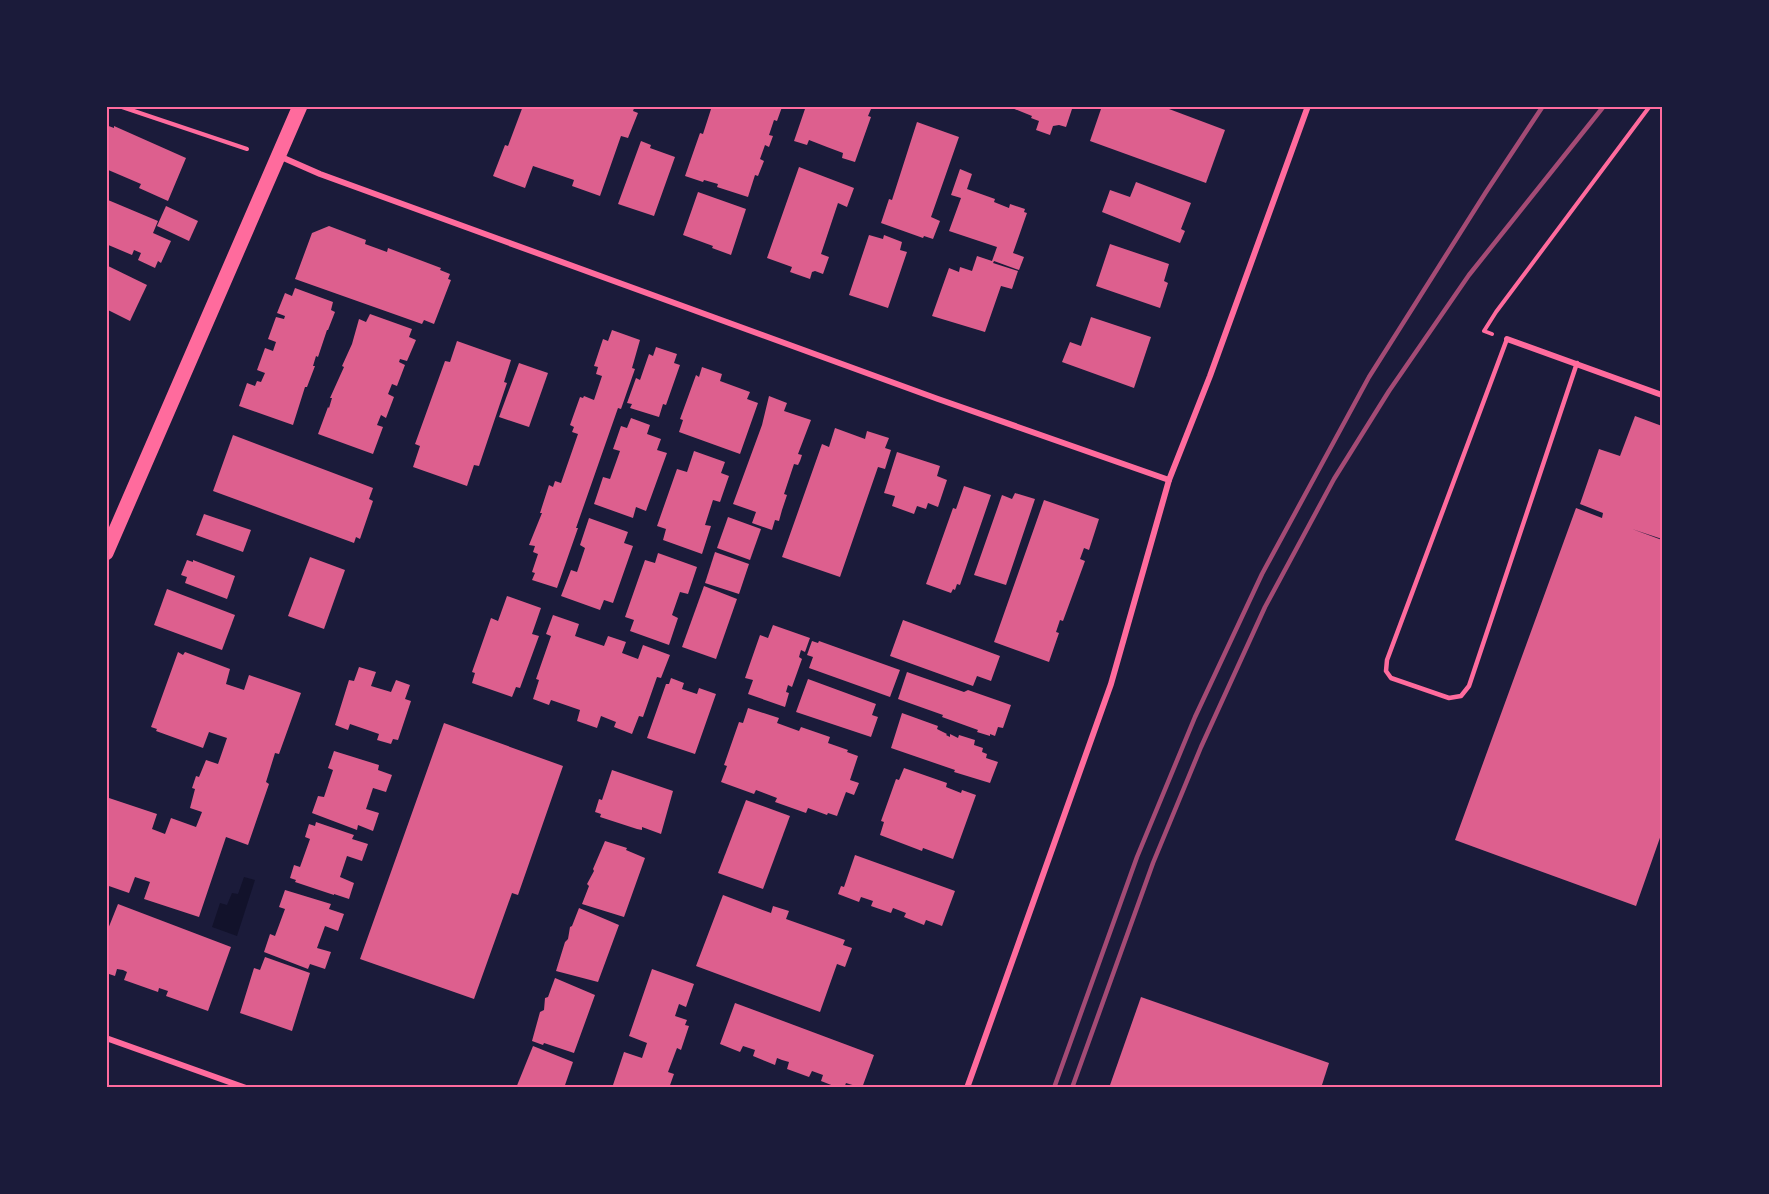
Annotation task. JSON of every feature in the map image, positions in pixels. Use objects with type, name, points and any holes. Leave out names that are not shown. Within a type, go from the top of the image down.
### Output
[{"type":"main road","points":[[106,553],[300,106]]},
{"type":"street","points":[[967,1088],[1111,684],[1169,480],[1210,376],[1308,106]]},
{"type":"street","points":[[279,156],[320,174],[652,296],[1169,480]]},
{"type":"street","points":[[1507,339],[1662,395]]},
{"type":"street","points":[[106,1038],[246,1088]]},
{"type":"lane","points":[[1507,339],[1387,660],[1386,671],[1390,678],[1449,698],[1461,696],[1469,686],[1577,363]]},
{"type":"path","points":[[119,106],[247,149]]},
{"type":"path","points":[[1507,339],[1484,330],[1650,106]]},
{"type":"shaded area","points":[[244,877],[255,880],[237,936],[212,927],[220,903],[227,905],[232,893],[238,894]]},
{"type":"building","points":[[523,106],[635,106],[633,111],[638,113],[628,138],[621,136],[600,196],[572,186],[574,180],[533,166],[525,188],[493,176],[505,145],[508,146]]},
{"type":"building","points":[[712,106],[782,107],[777,121],[774,120],[769,135],[773,136],[769,147],[765,145],[760,159],[764,161],[758,176],[755,175],[748,197],[717,187],[718,184],[685,176]]},
{"type":"building","points":[[806,106],[864,106],[871,109],[868,116],[871,117],[855,162],[842,158],[843,153],[809,140],[807,145],[794,141]]},
{"type":"building","points":[[1007,106],[1073,106],[1066,127],[1053,126],[1050,135],[1036,130],[1039,121],[1031,118],[1032,116]]},
{"type":"building","points":[[1102,106],[1161,106],[1225,130],[1206,183],[1090,141]]},
{"type":"building","points":[[917,122],[959,137],[931,217],[940,221],[933,239],[924,236],[923,238],[881,223],[889,199],[892,200]]},
{"type":"building","points":[[106,125],[114,128],[114,126],[186,158],[168,201],[139,188],[141,184],[106,169]]},
{"type":"building","points":[[641,141],[651,145],[650,148],[675,157],[654,216],[618,204]]},
{"type":"building","points":[[799,167],[854,188],[847,207],[838,203],[821,254],[829,257],[823,274],[812,272],[810,279],[790,272],[792,267],[767,258]]},
{"type":"building","points":[[960,169],[972,174],[967,189],[995,199],[994,202],[1009,208],[1010,204],[1025,209],[1024,212],[1027,213],[1013,253],[1024,257],[1019,270],[994,261],[993,263],[1018,271],[1012,289],[1001,286],[985,332],[932,316],[949,268],[959,272],[960,267],[972,271],[977,256],[992,261],[997,247],[949,231],[961,198],[951,195]]},
{"type":"building","points":[[1136,182],[1191,203],[1181,229],[1185,231],[1180,243],[1102,212],[1110,190],[1130,197]]},
{"type":"building","points":[[698,192],[746,209],[731,255],[683,235]]},
{"type":"building","points":[[108,200],[158,221],[153,233],[171,241],[161,263],[158,261],[155,268],[138,260],[141,253],[134,250],[132,255],[106,244]]},
{"type":"building","points":[[166,206],[198,221],[189,241],[157,226]]},
{"type":"building","points":[[329,226],[366,240],[365,244],[387,252],[388,248],[441,268],[440,270],[450,274],[448,279],[451,280],[434,324],[424,320],[422,324],[295,279],[312,233]]},
{"type":"building","points":[[869,235],[883,239],[884,235],[902,242],[900,250],[907,252],[888,308],[849,295]]},
{"type":"building","points":[[1110,244],[1169,264],[1164,281],[1168,283],[1160,308],[1096,286]]},
{"type":"building","points":[[106,265],[147,285],[130,321],[106,309]]},
{"type":"building","points":[[295,288],[333,302],[331,310],[335,312],[318,357],[316,356],[313,366],[315,366],[307,387],[305,387],[293,425],[239,406],[247,383],[255,386],[257,381],[261,382],[265,373],[257,370],[265,348],[273,351],[276,342],[268,339],[276,317],[284,319],[285,316],[277,313],[285,293],[292,296]]},
{"type":"building","points":[[370,314],[412,329],[409,337],[416,340],[407,361],[400,359],[399,362],[405,365],[397,386],[392,384],[388,394],[394,397],[386,418],[381,415],[377,425],[383,427],[373,454],[318,434],[329,408],[332,398],[330,398],[344,367],[342,366],[352,344],[359,319],[366,322]]},
{"type":"building","points":[[1091,317],[1151,337],[1134,388],[1062,362],[1070,342],[1081,346]]},
{"type":"building","points":[[612,330],[640,340],[632,368],[635,369],[621,409],[618,408],[557,588],[532,580],[538,554],[533,552],[535,546],[529,545],[542,513],[540,513],[549,485],[553,487],[555,481],[561,483],[578,434],[572,432],[574,427],[570,425],[580,397],[584,396],[594,400],[602,376],[596,374],[598,367],[594,366],[603,339],[608,341]]},
{"type":"building","points":[[457,341],[511,360],[504,382],[507,383],[479,466],[474,465],[467,486],[413,467],[420,446],[415,444],[445,361],[450,362]]},
{"type":"building","points":[[656,347],[677,354],[674,363],[680,365],[666,405],[663,404],[659,417],[630,408],[632,404],[627,403],[636,378],[640,380],[649,354],[653,356]]},
{"type":"building","points":[[519,363],[548,373],[529,427],[499,417]]},
{"type":"building","points":[[702,367],[722,374],[720,381],[750,392],[747,399],[758,403],[740,454],[679,432],[683,420],[680,419],[696,375],[699,377]]},
{"type":"building","points":[[769,396],[787,403],[784,411],[811,420],[798,454],[802,455],[800,461],[798,465],[794,464],[784,494],[787,495],[779,521],[775,520],[772,530],[752,523],[756,512],[733,504],[762,425]]},
{"type":"building","points":[[1635,416],[1662,426],[1662,539],[1632,529],[1662,540],[1662,832],[1636,906],[1455,840],[1576,508],[1602,518],[1603,513],[1580,504],[1599,449],[1620,456]]},
{"type":"building","points":[[631,418],[650,425],[647,434],[661,439],[657,450],[667,453],[646,511],[636,507],[633,518],[594,504],[603,477],[610,479],[620,451],[613,449],[621,426],[627,428]]},
{"type":"building","points":[[835,428],[865,439],[867,431],[889,438],[885,448],[891,450],[885,469],[878,467],[840,577],[782,557],[822,444],[829,447]]},
{"type":"building","points":[[233,435],[373,488],[369,499],[373,501],[360,539],[356,537],[354,543],[213,491]]},
{"type":"building","points":[[694,451],[725,462],[721,473],[729,476],[720,502],[713,500],[705,525],[711,526],[702,554],[663,540],[666,529],[657,526],[677,469],[687,472]]},
{"type":"building","points":[[897,452],[940,466],[937,476],[947,480],[938,507],[928,503],[926,509],[917,506],[914,514],[892,506],[895,496],[884,493]]},
{"type":"building","points":[[964,486],[991,495],[960,585],[957,584],[951,593],[926,584],[953,508],[956,509]]},
{"type":"building","points":[[1015,493],[1035,499],[1006,585],[974,575],[1002,495],[1012,499]]},
{"type":"building","points":[[1044,500],[1099,519],[1089,550],[1084,548],[1080,559],[1085,561],[1063,621],[1060,620],[1056,632],[1059,633],[1049,662],[994,642]]},
{"type":"building","points":[[204,514],[251,530],[243,552],[196,535]]},
{"type":"building","points":[[728,517],[761,529],[750,560],[717,548]]},
{"type":"building","points":[[589,518],[628,532],[624,543],[633,546],[613,603],[604,600],[600,610],[561,596],[571,570],[577,572],[585,548],[580,545]]},
{"type":"building","points":[[715,552],[749,564],[739,594],[705,583]]},
{"type":"building","points":[[658,553],[697,567],[688,594],[680,592],[672,615],[678,618],[669,645],[630,631],[634,620],[625,617],[645,560],[655,563]]},
{"type":"building","points":[[310,557],[345,570],[324,629],[288,616]]},
{"type":"building","points":[[187,560],[193,562],[193,560],[235,576],[227,599],[185,583],[187,577],[181,575]]},
{"type":"building","points":[[704,586],[737,599],[716,659],[682,647]]},
{"type":"building","points":[[167,589],[235,615],[222,650],[154,625]]},
{"type":"building","points":[[507,596],[541,608],[532,634],[539,636],[520,688],[516,687],[512,697],[472,683],[475,673],[472,672],[491,618],[498,621]]},
{"type":"building","points":[[553,615],[579,624],[575,636],[604,646],[608,636],[626,642],[622,653],[638,659],[643,645],[670,655],[661,678],[657,677],[643,717],[639,716],[632,734],[614,727],[616,722],[601,716],[597,728],[577,721],[580,710],[551,700],[549,705],[533,699],[539,680],[536,679],[551,636],[546,634]]},
{"type":"building","points":[[903,620],[1000,656],[991,681],[977,676],[973,686],[890,656]]},
{"type":"building","points":[[773,625],[810,638],[805,652],[801,650],[799,657],[802,659],[792,687],[788,685],[786,692],[789,693],[785,707],[748,694],[753,680],[745,678],[760,635],[768,638]]},
{"type":"building","points":[[812,641],[818,643],[819,641],[900,670],[890,697],[809,668],[813,657],[807,655]]},
{"type":"building","points":[[178,652],[183,655],[185,652],[230,669],[226,684],[244,690],[249,675],[301,693],[279,754],[275,753],[266,782],[269,784],[248,845],[226,837],[199,917],[144,899],[150,882],[135,877],[129,893],[106,885],[106,797],[157,814],[152,829],[165,834],[171,818],[196,827],[202,812],[190,808],[196,776],[199,777],[206,760],[218,764],[227,738],[209,732],[203,748],[156,731],[157,729],[151,727]]},
{"type":"building","points":[[359,667],[376,672],[371,686],[391,692],[396,680],[410,685],[405,699],[411,701],[398,740],[393,739],[391,744],[377,740],[379,734],[350,724],[348,730],[335,725],[349,680],[354,681]]},
{"type":"building","points":[[907,672],[964,692],[968,690],[1011,705],[1003,728],[998,727],[995,736],[990,734],[990,736],[942,717],[943,715],[898,699]]},
{"type":"building","points":[[671,678],[684,683],[682,689],[697,694],[699,688],[716,694],[695,754],[647,738],[666,684],[669,684]]},
{"type":"building","points":[[808,679],[876,704],[872,715],[878,717],[871,737],[796,712]]},
{"type":"building","points":[[748,708],[779,718],[777,723],[799,731],[801,727],[830,737],[828,743],[858,756],[850,780],[859,783],[854,795],[846,792],[837,816],[808,808],[806,813],[775,802],[777,798],[756,790],[754,794],[721,782],[727,766],[724,765],[739,722],[743,723]]},
{"type":"building","points":[[902,713],[938,726],[937,729],[950,737],[950,734],[958,738],[959,735],[975,740],[974,745],[983,748],[982,752],[987,754],[986,758],[998,762],[990,783],[891,748]]},
{"type":"building","points":[[444,723],[563,766],[518,895],[512,893],[474,999],[360,959]]},
{"type":"building","points":[[334,751],[379,765],[378,770],[392,775],[386,792],[373,788],[366,809],[379,813],[373,831],[358,825],[357,830],[312,813],[318,796],[324,797],[333,770],[328,768]]},
{"type":"building","points":[[904,768],[947,783],[946,787],[961,793],[962,790],[976,795],[953,859],[923,848],[922,851],[880,835],[884,822],[881,821],[896,779],[899,780]]},
{"type":"building","points":[[612,770],[673,791],[661,834],[600,817],[601,814],[595,812],[599,799],[602,800]]},
{"type":"building","points":[[746,800],[790,816],[763,889],[718,873]]},
{"type":"building","points":[[316,822],[354,835],[352,839],[368,844],[362,861],[347,856],[340,877],[354,883],[349,899],[295,882],[296,880],[290,878],[294,865],[300,867],[310,839],[305,837],[309,824],[315,826]]},
{"type":"building","points":[[605,841],[627,848],[626,850],[645,858],[624,917],[582,904],[589,886],[587,884]]},
{"type":"building","points":[[855,855],[955,891],[942,926],[926,920],[924,925],[904,917],[906,913],[893,908],[891,913],[871,906],[873,901],[861,897],[859,902],[838,894],[841,886],[844,887]]},
{"type":"building","points":[[285,890],[331,904],[329,909],[344,914],[338,931],[325,926],[317,948],[331,952],[325,969],[310,964],[308,969],[264,952],[270,934],[275,936],[285,909],[279,907]]},
{"type":"building","points":[[723,895],[771,913],[773,906],[789,911],[786,919],[845,940],[843,945],[852,948],[845,967],[837,964],[820,1012],[696,966]]},
{"type":"building","points":[[118,904],[231,947],[208,1011],[166,996],[168,991],[159,988],[158,992],[124,980],[127,972],[123,970],[117,969],[115,976],[106,973],[106,934]]},
{"type":"building","points":[[579,908],[619,925],[598,982],[556,971],[570,927]]},
{"type":"building","points":[[265,957],[310,973],[292,1031],[240,1013],[254,968],[260,970]]},
{"type":"building","points":[[652,969],[694,984],[686,1007],[679,1004],[675,1016],[687,1020],[685,1025],[689,1026],[681,1050],[677,1048],[668,1072],[674,1074],[669,1088],[612,1088],[624,1052],[642,1058],[647,1043],[629,1036]]},
{"type":"building","points":[[555,978],[595,995],[574,1053],[532,1041],[540,1012],[544,1010],[545,998],[548,997]]},
{"type":"building","points":[[1141,997],[1329,1063],[1321,1088],[1109,1088]]},
{"type":"building","points":[[735,1003],[874,1055],[862,1088],[846,1083],[844,1088],[839,1088],[821,1081],[823,1075],[812,1071],[809,1077],[787,1069],[789,1062],[777,1058],[775,1065],[753,1056],[755,1050],[743,1046],[740,1052],[720,1044]]},
{"type":"building","points":[[533,1046],[573,1062],[564,1088],[516,1088]]},
{"type":"railway","points":[[1054,1088],[1137,857],[1195,717],[1262,574],[1369,377],[1543,106]]},
{"type":"railway","points":[[1072,1088],[1153,863],[1201,747],[1265,607],[1334,479],[1389,391],[1469,275],[1604,106]]}]
